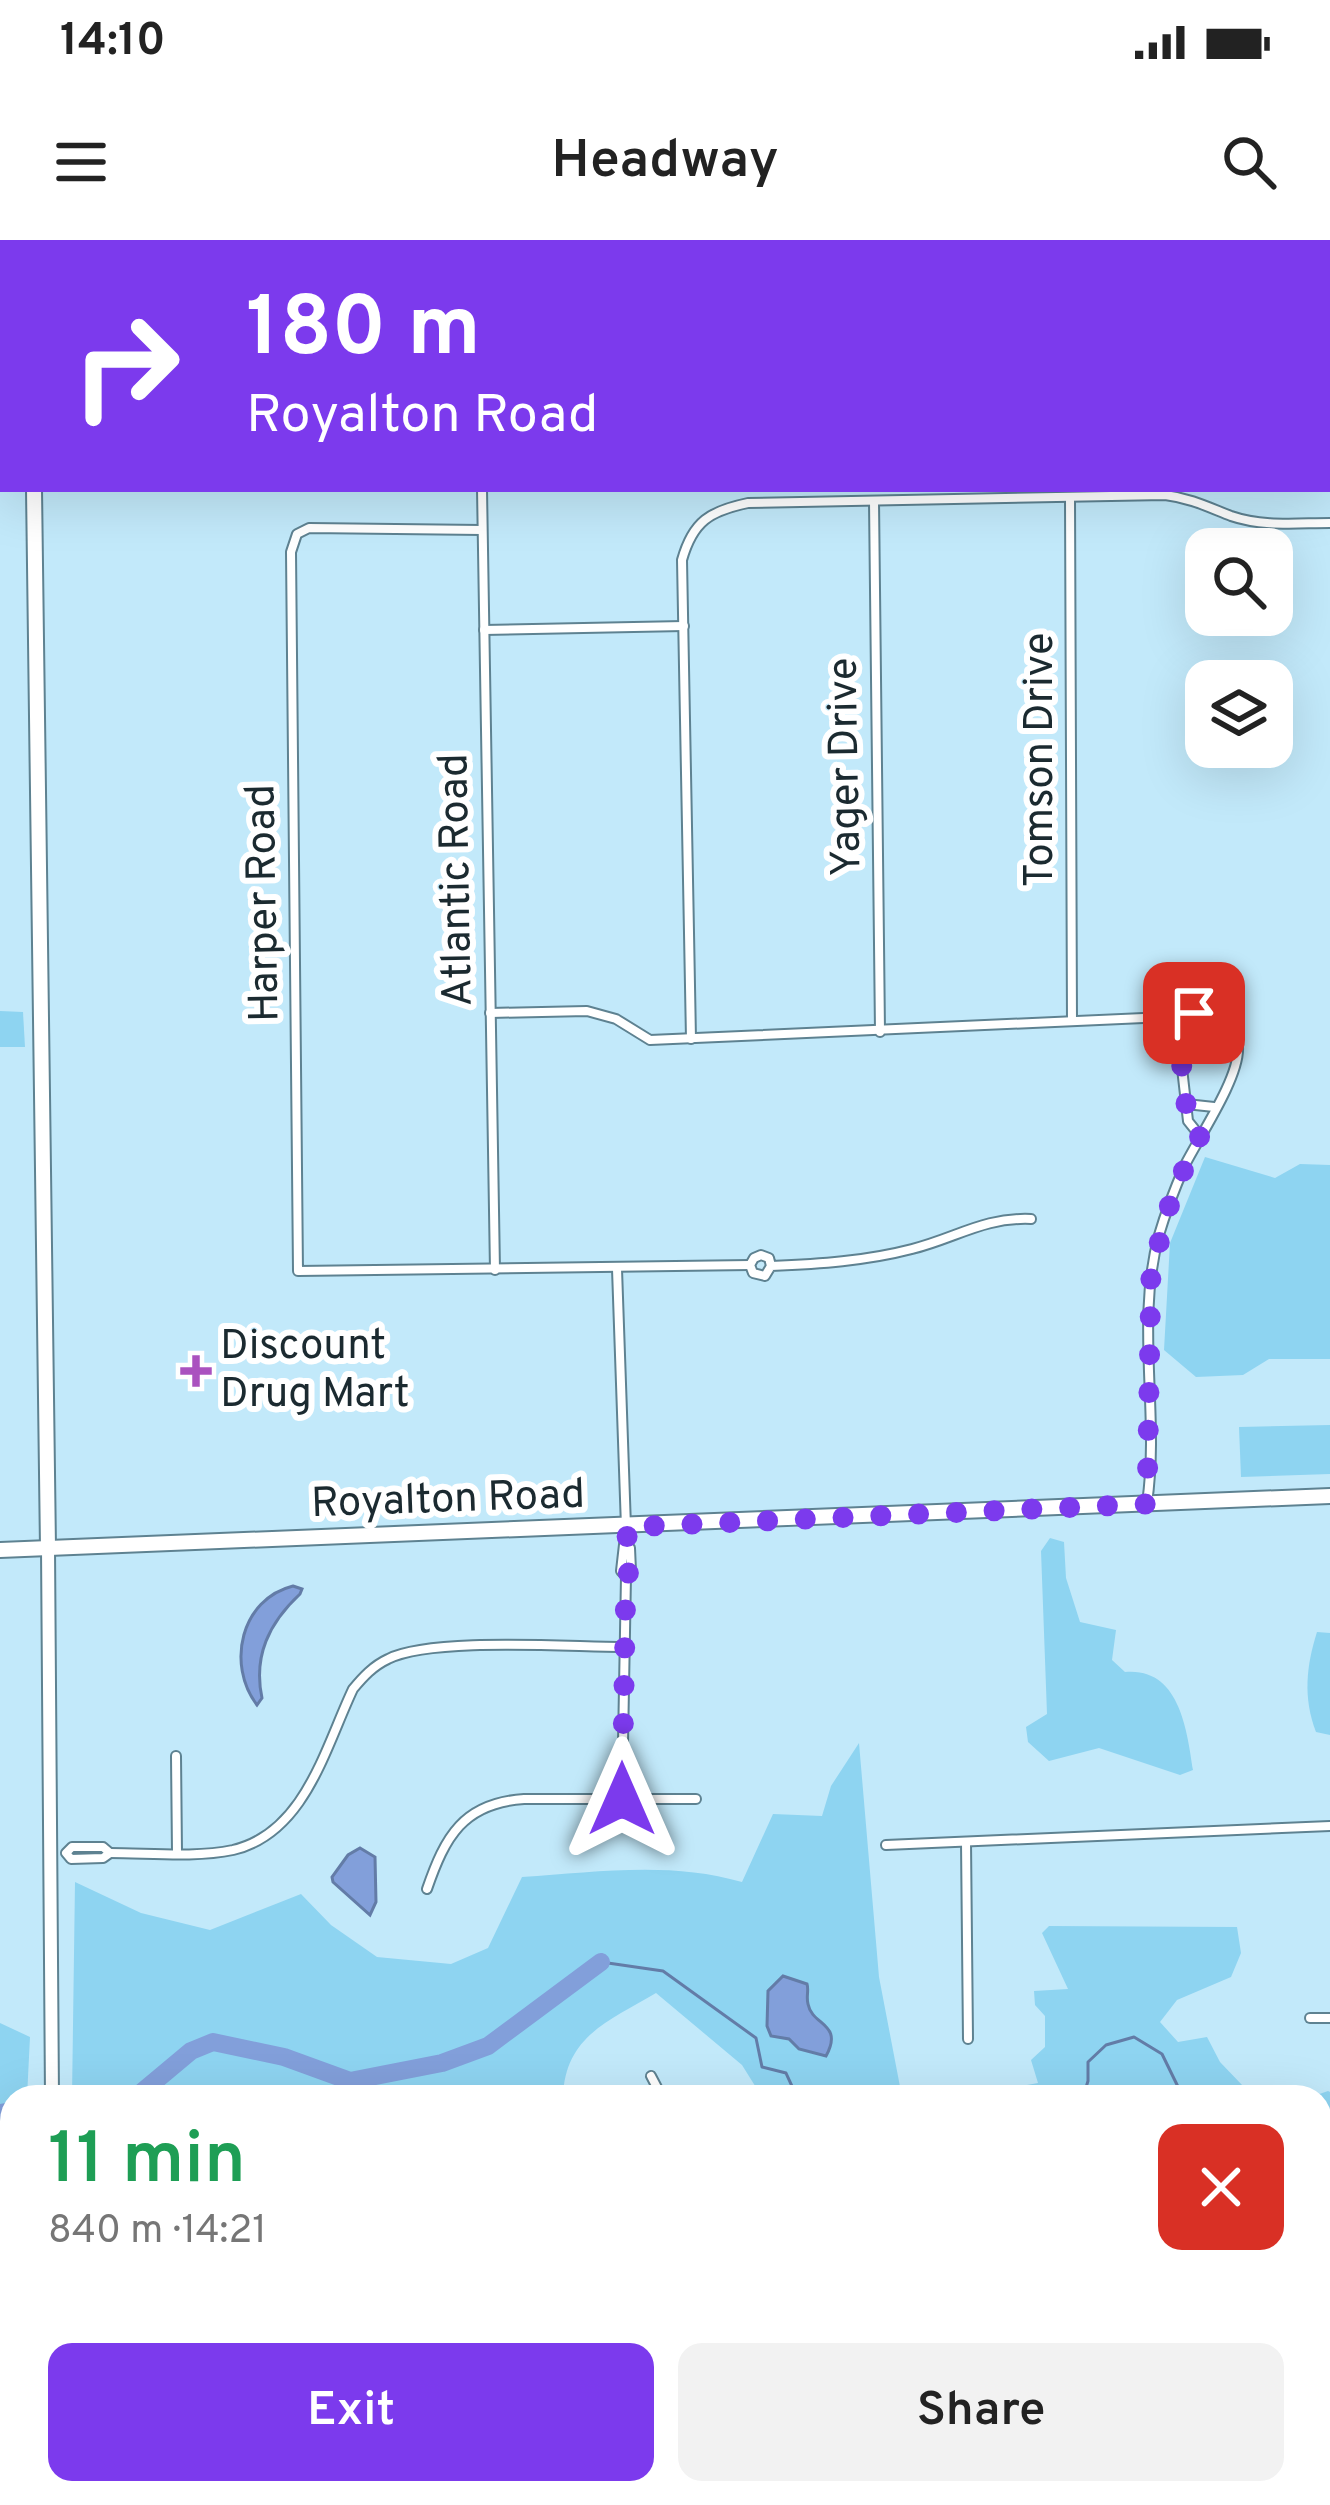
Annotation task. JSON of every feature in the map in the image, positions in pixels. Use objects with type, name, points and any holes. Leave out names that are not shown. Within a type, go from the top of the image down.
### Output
[{"type":"main road","points":[[34,492],[48,1549]]},
{"type":"main road","name":"Royalton Road","points":[[0,1550],[1330,1496]]},
{"type":"street","name":"Atlantic Road","points":[[482,492],[495,1270]]},
{"type":"street","points":[[822,492],[822,502]]},
{"type":"street","points":[[691,1039],[682,560],[689,534],[711,511],[748,503],[1165,495],[1192,498],[1233,517],[1258,522],[1330,523]]},
{"type":"street","name":"Tomson Drive","points":[[1070,497],[1072,1022]]},
{"type":"street","name":"Yager Drive","points":[[874,501],[880,1032]]},
{"type":"street","name":"Harper Road","points":[[482,530],[309,528],[297,534],[291,552],[298,1271],[495,1270]]},
{"type":"street","points":[[484,629],[684,626]]},
{"type":"street","points":[[490,1013],[586,1012],[616,1019],[650,1040],[1166,1017]]},
{"type":"street","points":[[1147,1504],[1151,1272],[1173,1193],[1215,1107],[1238,1048],[1235,1035],[1211,1014],[1194,1013],[1182,1019],[1178,1033],[1188,1121],[1200,1136]]},
{"type":"street","points":[[1186,1103],[1215,1107]]},
{"type":"street","points":[[495,1270],[750,1265],[761,1255],[769,1258],[771,1266],[865,1259],[920,1247],[1000,1218],[1030,1219]]},
{"type":"street","points":[[617,1269],[626,1527],[626,1544],[620,1548],[621,1571],[626,1576],[622,1799]]},
{"type":"street","points":[[48,1549],[52,2085]]},
{"type":"street","points":[[50,1853],[72,1847],[104,1847],[110,1853],[231,1850],[261,1840],[279,1828],[300,1802],[353,1689],[388,1658],[444,1648],[622,1647]]},
{"type":"street","points":[[176,1756],[177,1852]]},
{"type":"street","points":[[427,1888],[450,1835],[486,1807],[524,1799],[696,1799]]},
{"type":"street","points":[[886,1845],[1330,1826]]},
{"type":"street","points":[[966,1842],[968,2039]]},
{"type":"street","points":[[1310,2018],[1330,2018]]},
{"type":"street","points":[[651,2076],[656,2085]]},
{"type":"shaded area","points":[[0,1011],[23,1012],[25,1047],[0,1047]]},
{"type":"shaded area","points":[[1205,1157],[1275,1178],[1300,1164],[1330,1165],[1330,1359],[1269,1359],[1243,1375],[1196,1377],[1164,1350],[1170,1243]]},
{"type":"shaded area","points":[[1330,1425],[1330,1474],[1241,1477],[1239,1427]]},
{"type":"shaded area","points":[[1050,1538],[1064,1542],[1066,1578],[1080,1622],[1116,1630],[1112,1660],[1125,1672],[1158,1680],[1169,1691],[1183,1721],[1193,1770],[1180,1775],[1099,1748],[1049,1761],[1028,1742],[1026,1727],[1047,1714],[1041,1551]]},
{"type":"shaded area","points":[[293,1586],[302,1589],[300,1594],[272,1629],[262,1654],[262,1698],[257,1705],[242,1671],[244,1635],[261,1604]]},
{"type":"shaded area","points":[[1317,1632],[1330,1633],[1330,1735],[1316,1732],[1309,1707],[1308,1670]]},
{"type":"shaded area","points":[[859,1743],[879,1977],[900,2085],[754,2085],[742,2065],[656,1993],[606,2022],[581,2045],[565,2085],[72,2085],[75,1882],[141,1913],[210,1930],[301,1894],[331,1925],[377,1957],[451,1964],[488,1948],[522,1877],[660,1870],[742,1882],[773,1814],[822,1816],[831,1786]]},
{"type":"shaded area","points":[[360,1848],[375,1857],[376,1902],[370,1915],[332,1877],[348,1855]]},
{"type":"shaded area","points":[[1049,1926],[1237,1927],[1241,1953],[1231,1977],[1177,2000],[1160,2022],[1178,2042],[1207,2037],[1220,2062],[1242,2085],[1027,2085],[1038,2083],[1031,2060],[1045,2047],[1045,2016],[1035,2005],[1034,1991],[1068,1989],[1042,1933]]},
{"type":"shaded area","points":[[783,1976],[807,1984],[811,2011],[831,2037],[826,2056],[771,2036],[768,1991]]},
{"type":"shaded area","points":[[0,2023],[30,2037],[28,2085],[0,2085]]},
{"type":"waterway","points":[[601,1962],[663,1971],[756,2038],[762,2067],[786,2073],[792,2085]]},
{"type":"waterway","points":[[150,2085],[191,2051],[213,2042],[284,2057],[350,2081],[442,2063],[488,2046],[601,1962]]},
{"type":"waterway","points":[[1087,2085],[1088,2062],[1106,2045],[1134,2037],[1162,2054],[1177,2085]]},
{"type":"place","name":"Discount Drug Mart","points":[[196,1371]]},
{"type":"route","points":[[622,1799],[622,1647],[626,1576],[631,1570],[626,1527],[1147,1504],[1151,1272],[1173,1193],[1200,1136],[1188,1121],[1178,1033],[1182,1019],[1194,1013]]}]
